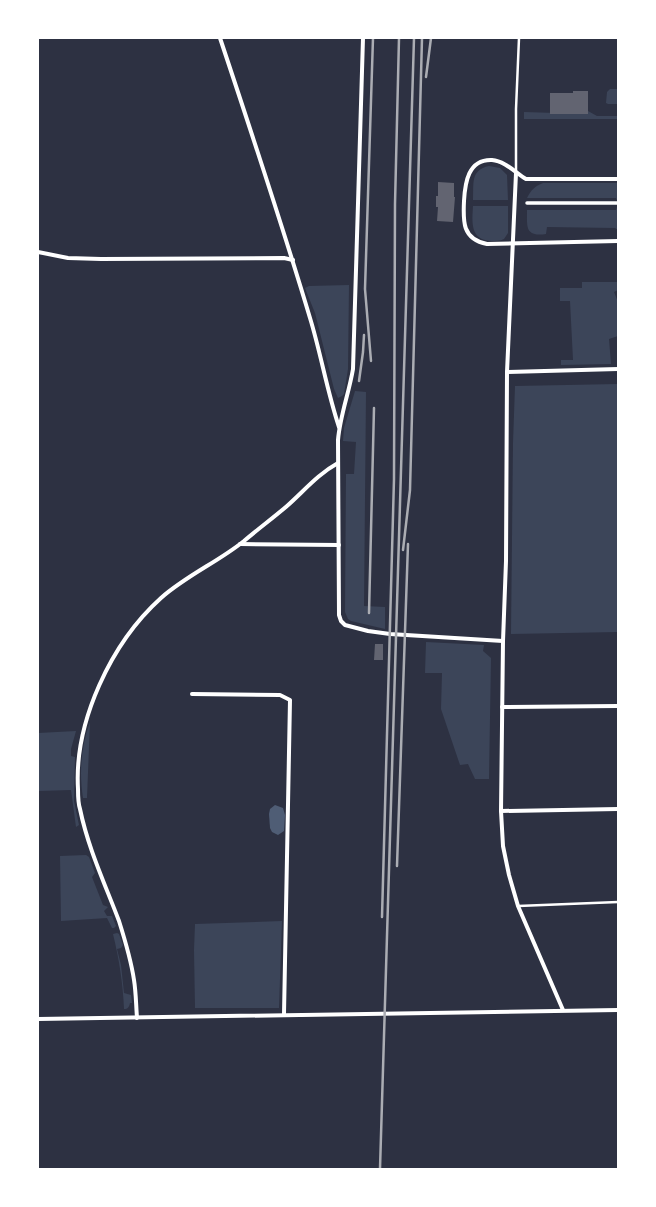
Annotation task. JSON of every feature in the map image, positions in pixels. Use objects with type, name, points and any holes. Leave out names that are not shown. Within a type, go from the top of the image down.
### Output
[{"type":"street","points":[[220,38],[293,260],[319,346],[331,404],[339,427]]},
{"type":"street","points":[[363,38],[353,369],[350,387],[339,427],[339,615],[341,621],[345,625],[390,634],[503,641]]},
{"type":"street","points":[[618,179],[530,180],[516,173],[505,164],[492,160],[484,161],[476,165],[467,178],[464,191],[463,219],[466,230],[470,235],[481,243],[487,244],[618,241]]},
{"type":"street","points":[[516,173],[507,372],[506,561],[503,641],[501,811],[503,846],[509,875],[518,906],[562,1010]]},
{"type":"street","points":[[527,203],[618,203]]},
{"type":"street","points":[[38,252],[68,258],[284,258],[293,260]]},
{"type":"street","points":[[507,372],[618,369]]},
{"type":"street","points":[[137,1018],[134,980],[128,952],[119,922],[89,846],[79,807],[78,761],[84,729],[94,699],[115,654],[127,635],[160,599],[183,580],[240,544],[318,477],[338,463]]},
{"type":"street","points":[[240,544],[339,545]]},
{"type":"street","points":[[192,694],[280,695],[290,700],[284,1014]]},
{"type":"street","points":[[502,707],[618,706]]},
{"type":"street","points":[[501,811],[618,810]]},
{"type":"street","points":[[38,1019],[618,1010]]},
{"type":"lane","points":[[516,173],[516,116],[519,38]]},
{"type":"lane","points":[[518,906],[618,902]]},
{"type":"shaded area","points":[[610,89],[618,89],[618,104],[606,103],[607,92]]},
{"type":"shaded area","points":[[588,111],[597,116],[618,116],[618,119],[524,119],[524,112],[588,114]]},
{"type":"shaded area","points":[[489,166],[500,168],[507,175],[508,200],[473,200],[474,178],[479,171]]},
{"type":"shaded area","points":[[543,183],[618,183],[618,201],[616,198],[527,198],[538,185]]},
{"type":"shaded area","points":[[473,206],[508,206],[508,233],[504,239],[499,241],[484,240],[476,234],[472,218]]},
{"type":"shaded area","points":[[617,207],[618,230],[615,228],[547,227],[546,234],[539,235],[531,232],[527,226],[527,210],[616,210]]},
{"type":"shaded area","points":[[582,282],[618,282],[618,290],[614,292],[618,302],[618,336],[609,339],[611,364],[561,365],[561,360],[573,360],[570,301],[560,301],[560,288],[582,288]]},
{"type":"shaded area","points":[[349,285],[348,369],[344,394],[338,398],[334,389],[315,313],[305,288],[309,286]]},
{"type":"shaded area","points":[[618,384],[618,632],[511,634],[515,386]]},
{"type":"shaded area","points":[[355,391],[366,392],[364,606],[385,607],[385,629],[351,621],[348,619],[345,612],[346,474],[354,474],[356,442],[343,441],[344,428]]},
{"type":"shaded area","points":[[426,642],[484,645],[483,651],[491,658],[489,779],[475,779],[468,764],[460,765],[441,709],[442,673],[425,673]]},
{"type":"shaded area","points":[[90,722],[87,798],[83,798],[81,779],[82,760]]},
{"type":"shaded area","points":[[76,731],[71,749],[71,756],[75,757],[74,801],[79,825],[76,827],[71,790],[38,791],[38,733]]},
{"type":"shaded area","points":[[275,805],[283,808],[285,815],[284,831],[278,835],[272,832],[270,828],[270,809]]},
{"type":"shaded area","points":[[86,855],[89,857],[95,873],[92,877],[103,905],[108,907],[104,911],[107,916],[112,916],[116,926],[114,928],[112,928],[107,918],[61,921],[60,856]]},
{"type":"shaded area","points":[[282,921],[279,1008],[195,1008],[195,924]]},
{"type":"shaded area","points":[[113,934],[119,934],[123,945],[121,948],[117,949],[121,965],[124,993],[131,995],[132,1003],[130,1003],[128,1008],[125,1009]]},
{"type":"building","points":[[573,91],[588,91],[588,114],[550,114],[550,93],[573,93]]},
{"type":"building","points":[[438,182],[454,183],[455,197],[453,222],[437,221],[438,207],[436,207],[436,196],[438,196]]},
{"type":"building","points":[[375,644],[383,644],[383,660],[374,660]]},
{"type":"railway","points":[[371,361],[365,289],[373,38]]},
{"type":"railway","points":[[382,917],[394,479],[395,204],[399,38]]},
{"type":"railway","points":[[380,1169],[414,38]]},
{"type":"railway","points":[[403,550],[410,490],[422,38]]},
{"type":"railway","points":[[426,77],[431,38]]},
{"type":"railway","points":[[359,381],[364,335]]},
{"type":"railway","points":[[369,613],[374,408]]},
{"type":"railway","points":[[397,866],[408,544]]}]
